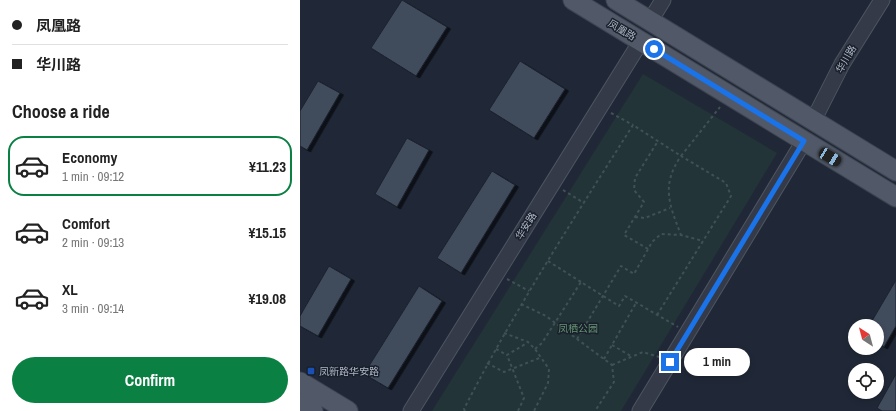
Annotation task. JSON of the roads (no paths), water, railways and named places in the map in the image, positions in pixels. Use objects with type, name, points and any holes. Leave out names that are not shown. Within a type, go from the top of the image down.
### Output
[{"type":"main road","name":"凤凰路","points":[[573,0],[896,197]]},
{"type":"main road","points":[[616,0],[896,172]]},
{"type":"main road","points":[[300,382],[348,411]]},
{"type":"main road","points":[[300,403],[313,411]]},
{"type":"street","points":[[650,21],[663,0]]},
{"type":"street","name":"华川路","points":[[813,121],[842,64],[878,6]]},
{"type":"street","name":"华安路","points":[[411,411],[641,41]]},
{"type":"street","points":[[640,411],[804,141]]},
{"type":"place","name":"凤新路华安路","points":[[311,371]]},
{"type":"park label","name":"凤栖公园","points":[[578,328]]}]
